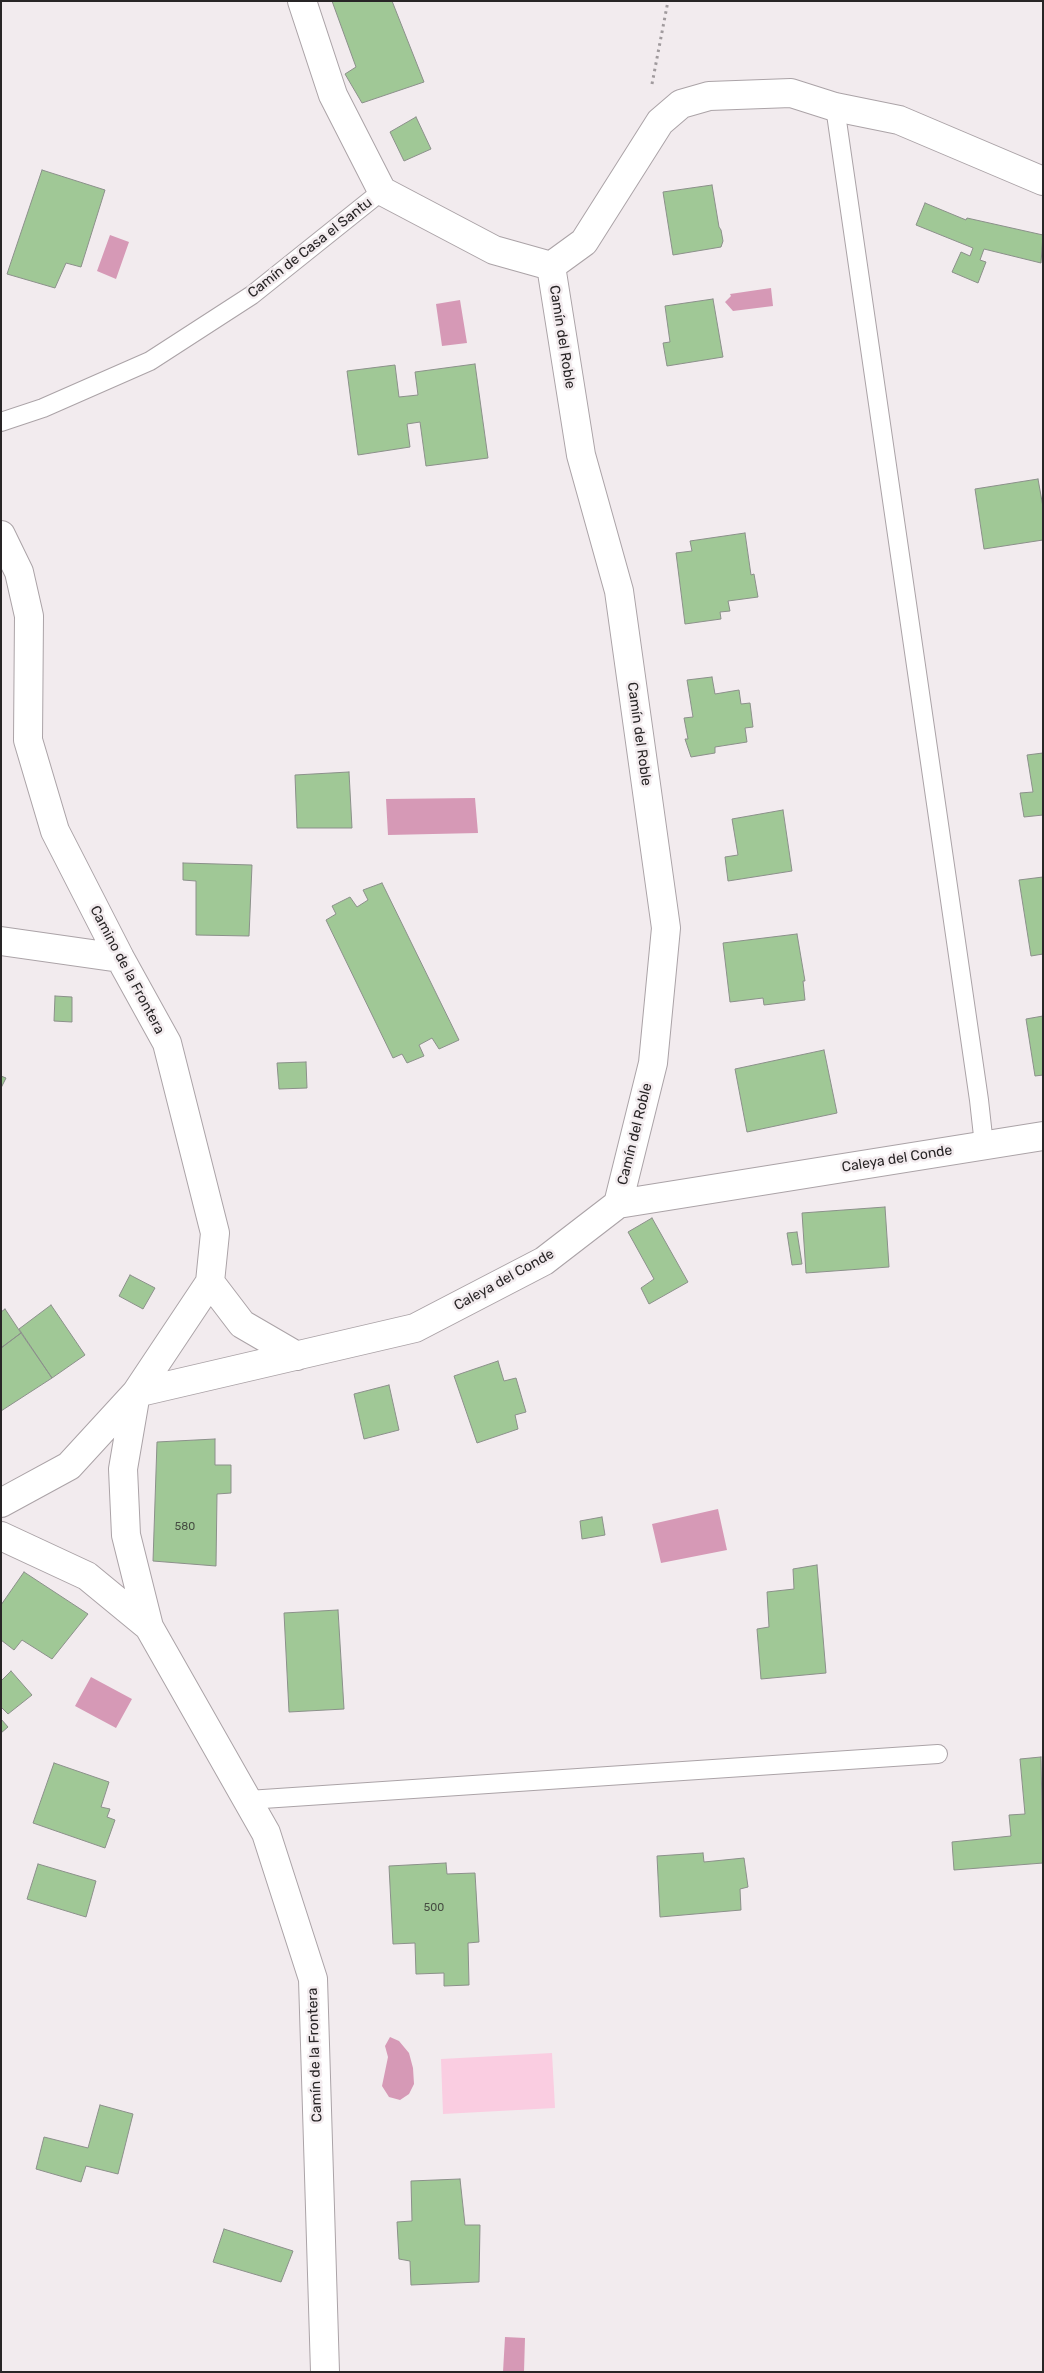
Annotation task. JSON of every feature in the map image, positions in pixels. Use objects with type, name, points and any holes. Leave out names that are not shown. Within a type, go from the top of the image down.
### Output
[{"type":"street","points":[[302,1],[333,96],[382,191]]},
{"type":"street","points":[[551,266],[584,242],[660,122],[681,104],[709,96],[791,93],[835,107],[899,120],[1043,181]]},
{"type":"street","name":"Camín de Casa el Santu","points":[[382,191],[494,250],[551,266]]},
{"type":"street","name":"Camín del Roble","points":[[551,266],[581,455],[619,592],[666,928],[653,1063],[618,1204]]},
{"type":"street","name":"Camino de la Frontera","points":[[1,535],[19,572],[29,616],[28,740],[55,831],[120,958],[167,1043],[215,1233],[210,1282],[136,1393],[69,1466],[1,1503]]},
{"type":"street","points":[[1,941],[120,958]]},
{"type":"street","name":"Caleya del Conde","points":[[136,1393],[415,1328],[544,1261],[618,1204],[1043,1136]]},
{"type":"street","points":[[210,1282],[242,1324],[297,1356]]},
{"type":"street","points":[[136,1393],[123,1469],[126,1535],[149,1627]]},
{"type":"street","points":[[1,1536],[87,1576],[149,1627]]},
{"type":"street","name":"Camín de la Frontera","points":[[149,1627],[266,1833],[313,1979],[325,2372]]},
{"type":"lane","points":[[835,107],[984,1145]]},
{"type":"lane","name":"Camín de Casa el Santu","points":[[1,422],[42,408],[150,361],[252,295],[382,191]]},
{"type":"lane","points":[[248,1800],[938,1754]]},
{"type":"path","points":[[660,122],[650,92],[668,1]]},
{"type":"shaded area","points":[[110,235],[129,242],[116,279],[97,271]]},
{"type":"shaded area","points":[[771,288],[773,306],[733,311],[725,302],[731,296],[730,294]]},
{"type":"shaded area","points":[[460,300],[467,343],[442,346],[436,304]]},
{"type":"shaded area","points":[[475,798],[478,833],[388,835],[386,799]]},
{"type":"shaded area","points":[[718,1509],[727,1550],[661,1563],[652,1524]]},
{"type":"shaded area","points":[[91,1677],[132,1699],[116,1728],[75,1706]]},
{"type":"shaded area","points":[[390,2037],[399,2041],[409,2053],[413,2068],[414,2084],[409,2094],[400,2100],[389,2097],[382,2086],[388,2057],[385,2046]]},
{"type":"shaded area","points":[[552,2053],[555,2108],[443,2114],[441,2059]]},
{"type":"shaded area","points":[[505,2337],[525,2338],[524,2372],[503,2372]]},
{"type":"building","points":[[332,1],[392,1],[424,82],[362,103],[345,74],[356,67]]},
{"type":"building","points":[[416,117],[431,149],[404,161],[390,132]]},
{"type":"building","points":[[42,170],[105,190],[81,267],[66,263],[55,288],[7,274]]},
{"type":"building","points":[[712,185],[723,241],[721,247],[673,255],[663,192]]},
{"type":"building","points":[[925,203],[966,220],[967,218],[1043,235],[1041,263],[984,249],[980,260],[986,262],[978,283],[952,272],[961,252],[970,256],[973,248],[916,225]]},
{"type":"building","points":[[713,299],[723,357],[667,366],[663,343],[670,342],[665,306]]},
{"type":"building","points":[[475,364],[488,458],[426,466],[420,422],[407,424],[410,447],[358,455],[347,371],[395,365],[399,397],[418,395],[415,372]]},
{"type":"building","points":[[1038,479],[1043,507],[1043,540],[984,549],[975,489]]},
{"type":"building","points":[[745,533],[751,575],[754,574],[758,597],[728,601],[730,611],[720,612],[721,619],[685,624],[676,553],[692,551],[690,541]]},
{"type":"building","points":[[712,677],[715,694],[739,690],[741,704],[750,703],[753,727],[745,728],[747,742],[715,747],[715,753],[691,757],[685,739],[688,739],[684,718],[693,717],[687,680]]},
{"type":"building","points":[[1043,753],[1043,815],[1024,817],[1020,793],[1033,792],[1027,755]]},
{"type":"building","points":[[349,772],[352,828],[297,828],[295,775]]},
{"type":"building","points":[[783,810],[792,871],[728,881],[725,857],[738,855],[732,819]]},
{"type":"building","points":[[183,863],[252,865],[249,936],[196,935],[196,881],[183,880]]},
{"type":"building","points":[[1043,877],[1043,954],[1031,956],[1019,880]]},
{"type":"building","points":[[382,883],[459,1040],[439,1049],[432,1038],[419,1045],[424,1056],[407,1063],[402,1054],[393,1058],[326,920],[336,914],[332,906],[350,897],[357,907],[368,900],[363,890]]},
{"type":"building","points":[[797,934],[805,981],[803,981],[805,1000],[764,1005],[763,998],[730,1002],[723,943]]},
{"type":"building","points":[[55,996],[72,997],[72,1022],[54,1021]]},
{"type":"building","points":[[1043,1016],[1043,1075],[1035,1076],[1026,1019]]},
{"type":"building","points":[[824,1050],[837,1113],[747,1132],[735,1069]]},
{"type":"building","points":[[306,1062],[307,1088],[279,1089],[277,1063]]},
{"type":"building","points":[[1,1076],[6,1078],[1,1088]]},
{"type":"building","points":[[885,1207],[889,1267],[806,1273],[802,1213]]},
{"type":"building","points":[[652,1218],[688,1282],[649,1304],[641,1288],[654,1279],[628,1232]]},
{"type":"building","points":[[797,1232],[802,1264],[792,1265],[787,1233]]},
{"type":"building","points":[[130,1275],[155,1288],[143,1309],[119,1296]]},
{"type":"building","points":[[51,1305],[85,1355],[52,1378],[19,1329]]},
{"type":"building","points":[[5,1309],[21,1333],[1,1348],[1,1312]]},
{"type":"building","points":[[21,1333],[52,1378],[1,1411],[1,1348]]},
{"type":"building","points":[[498,1361],[504,1381],[516,1378],[526,1412],[515,1415],[518,1429],[477,1443],[454,1376]]},
{"type":"building","points":[[389,1385],[399,1430],[364,1439],[354,1394]]},
{"type":"building","points":[[215,1439],[215,1465],[231,1465],[231,1493],[217,1494],[216,1566],[153,1561],[157,1442]]},
{"type":"building","points":[[602,1517],[605,1535],[582,1539],[580,1521]]},
{"type":"building","points":[[817,1565],[826,1673],[761,1679],[757,1629],[769,1627],[767,1592],[794,1589],[793,1569]]},
{"type":"building","points":[[24,1572],[88,1614],[52,1659],[22,1640],[14,1650],[1,1640],[1,1605]]},
{"type":"building","points":[[338,1610],[344,1709],[289,1712],[284,1613]]},
{"type":"building","points":[[11,1671],[32,1695],[8,1714],[1,1707],[1,1681]]},
{"type":"building","points":[[1,1719],[8,1727],[1,1733]]},
{"type":"building","points":[[1041,1757],[1043,1863],[954,1870],[952,1842],[1011,1836],[1009,1815],[1025,1814],[1020,1759]]},
{"type":"building","points":[[54,1763],[109,1782],[101,1807],[110,1809],[107,1817],[115,1820],[105,1848],[33,1823]]},
{"type":"building","points":[[703,1853],[704,1862],[744,1858],[748,1887],[740,1889],[741,1910],[660,1917],[657,1856]]},
{"type":"building","points":[[446,1863],[447,1874],[475,1873],[479,1942],[468,1943],[469,1985],[444,1986],[444,1973],[416,1974],[415,1943],[393,1944],[389,1866]]},
{"type":"building","points":[[38,1864],[96,1881],[86,1917],[27,1899]]},
{"type":"building","points":[[100,2105],[133,2114],[118,2174],[86,2166],[81,2182],[36,2169],[44,2137],[88,2148]]},
{"type":"building","points":[[460,2179],[465,2225],[480,2225],[479,2282],[411,2285],[410,2261],[399,2259],[397,2222],[412,2221],[411,2181]]},
{"type":"building","points":[[224,2229],[293,2251],[281,2282],[213,2262]]}]
